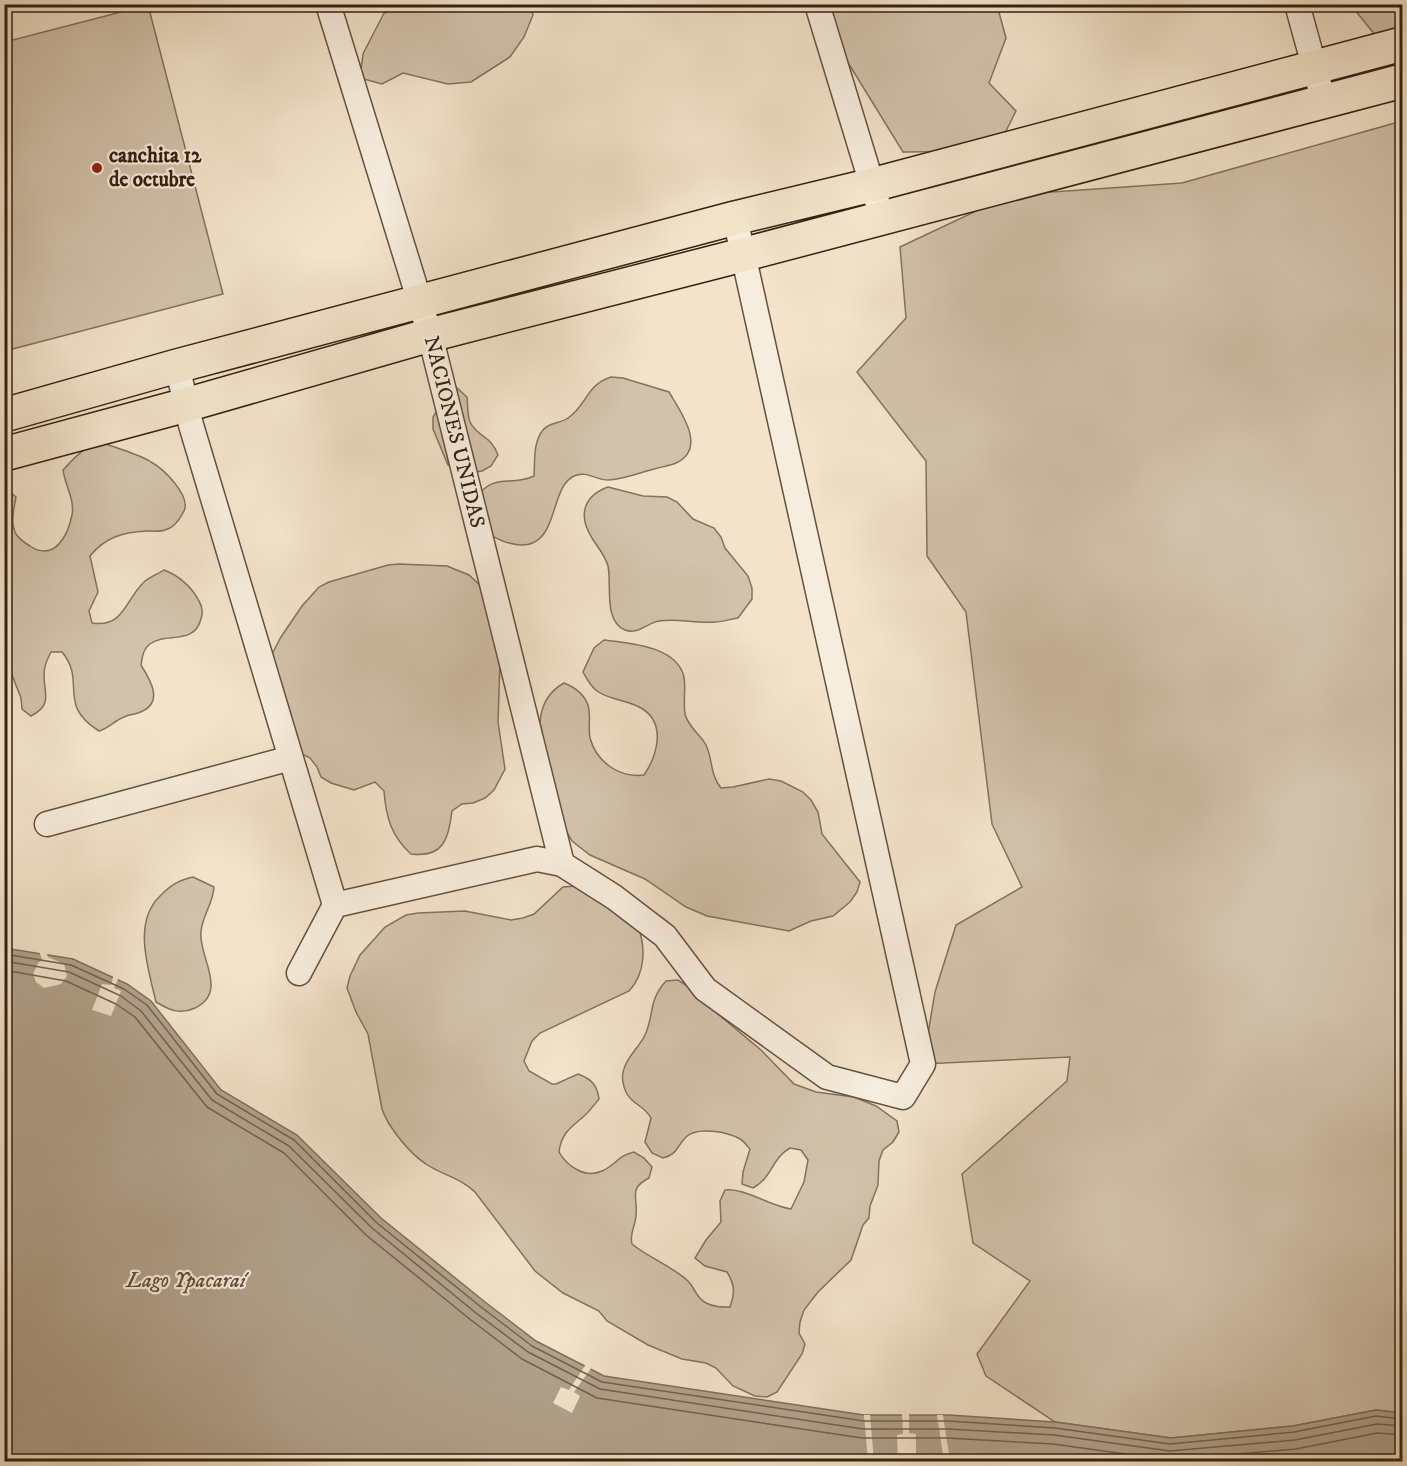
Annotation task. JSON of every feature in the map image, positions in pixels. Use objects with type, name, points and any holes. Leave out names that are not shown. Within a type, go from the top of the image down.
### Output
[{"type":"main road","points":[[4,415],[177,366],[1402,44]]},
{"type":"main road","points":[[4,454],[430,335],[1402,81]]},
{"type":"street","name":"NACIONES UNIDAS","points":[[328,4],[430,335],[562,864]]},
{"type":"street","points":[[817,4],[882,218]]},
{"type":"street","points":[[1297,4],[1324,102]]},
{"type":"street","points":[[335,905],[537,859],[562,864],[614,897],[665,936],[705,989],[827,1077],[903,1097],[923,1064],[735,218]]},
{"type":"street","points":[[177,366],[186,405],[335,905],[299,973]]},
{"type":"street","points":[[47,824],[291,758]]},
{"type":"shaded area","points":[[812,4],[997,5],[1006,38],[989,83],[1016,111],[996,151],[903,152]]},
{"type":"shaded area","name":"canchita 12 de octubre","points":[[148,5],[223,294],[5,351],[5,42]]},
{"type":"shaded area","points":[[402,5],[530,5],[533,15],[524,37],[510,57],[471,82],[448,84],[403,73],[382,84],[360,78],[363,54],[384,13]]},
{"type":"shaded area","points":[[1357,5],[1402,5],[1402,46],[1383,45],[1355,10]]},
{"type":"shaded area","points":[[1402,121],[1402,1413],[1376,1410],[1293,1426],[1171,1438],[1055,1422],[986,1376],[977,1354],[1030,1281],[973,1243],[962,1174],[1067,1081],[1070,1057],[923,1064],[935,992],[956,925],[1022,887],[992,824],[966,612],[927,556],[926,461],[857,372],[906,318],[900,247],[1010,195],[1182,183]]},
{"type":"shaded area","points":[[611,377],[623,378],[669,392],[689,429],[690,448],[685,456],[676,463],[621,478],[605,480],[583,474],[574,476],[566,483],[545,532],[537,541],[526,545],[509,543],[488,534],[478,495],[491,484],[518,481],[534,476],[536,446],[543,430],[568,418],[596,385]]},
{"type":"shaded area","points":[[456,387],[467,397],[468,413],[473,427],[492,444],[498,455],[491,466],[482,471],[470,473],[458,471],[448,465],[433,429],[433,417],[447,395]]},
{"type":"shaded area","points":[[104,443],[141,457],[156,466],[175,484],[184,498],[185,505],[179,520],[168,529],[130,533],[116,537],[102,544],[90,556],[98,592],[89,611],[92,623],[103,623],[118,617],[144,582],[164,570],[189,586],[199,601],[202,612],[201,619],[192,633],[156,641],[144,651],[141,665],[152,685],[151,704],[146,709],[117,720],[99,731],[86,721],[79,711],[75,702],[72,673],[62,652],[51,652],[44,672],[45,703],[38,712],[31,716],[22,709],[21,698],[12,675],[5,672],[4,487],[16,497],[13,520],[17,536],[26,544],[39,550],[53,549],[67,531],[73,509],[63,470],[86,449]]},
{"type":"shaded area","points":[[608,487],[643,496],[667,497],[677,502],[693,519],[714,528],[725,548],[748,576],[752,588],[752,599],[738,618],[721,622],[659,621],[634,631],[625,630],[618,625],[611,611],[608,566],[588,530],[584,515],[588,501]]},
{"type":"shaded area","points":[[388,565],[447,566],[469,575],[487,592],[500,662],[498,722],[505,769],[494,790],[485,798],[473,803],[462,804],[452,811],[449,830],[442,844],[431,853],[422,854],[411,854],[394,833],[388,818],[384,791],[375,782],[354,790],[331,783],[321,777],[310,758],[279,742],[269,660],[302,606],[319,587]]},
{"type":"shaded area","points":[[604,640],[651,648],[662,652],[680,667],[685,686],[685,714],[691,727],[706,745],[715,778],[721,788],[769,779],[781,781],[803,792],[811,800],[818,812],[822,834],[860,882],[850,902],[833,916],[811,921],[789,931],[707,916],[686,907],[645,879],[590,855],[572,841],[558,818],[540,723],[542,710],[550,695],[564,683],[581,694],[588,705],[589,734],[593,747],[604,761],[618,771],[644,775],[656,749],[657,731],[649,714],[636,705],[597,691],[583,672],[594,648]]},
{"type":"shaded area","points":[[193,877],[214,887],[201,932],[201,942],[210,973],[210,993],[205,1001],[195,1008],[179,1011],[156,1002],[146,960],[145,931],[152,906],[161,895],[175,883]]},
{"type":"shaded area","points":[[576,886],[637,924],[643,950],[639,976],[629,991],[540,1033],[532,1041],[524,1061],[529,1071],[552,1084],[578,1074],[593,1083],[599,1099],[567,1132],[559,1152],[577,1170],[589,1173],[602,1171],[634,1152],[644,1158],[652,1167],[649,1178],[642,1182],[636,1190],[636,1215],[631,1236],[632,1244],[682,1276],[691,1284],[702,1301],[715,1306],[730,1307],[733,1297],[733,1285],[727,1272],[705,1266],[695,1258],[721,1222],[720,1201],[725,1190],[749,1194],[791,1209],[804,1182],[808,1160],[801,1150],[790,1148],[779,1157],[764,1179],[753,1188],[742,1184],[750,1149],[735,1136],[713,1131],[697,1132],[686,1137],[668,1156],[663,1158],[652,1153],[645,1142],[651,1118],[628,1096],[624,1087],[623,1074],[625,1065],[644,1037],[656,996],[666,981],[678,980],[697,992],[713,1010],[761,1050],[794,1084],[816,1092],[854,1097],[876,1106],[897,1121],[899,1132],[893,1142],[883,1150],[879,1161],[878,1185],[870,1206],[869,1218],[863,1225],[851,1260],[818,1292],[804,1310],[799,1333],[805,1344],[802,1354],[777,1392],[767,1397],[755,1396],[733,1386],[716,1368],[706,1363],[682,1359],[648,1345],[607,1321],[599,1311],[563,1293],[535,1271],[475,1192],[464,1183],[438,1171],[413,1154],[394,1132],[382,1109],[368,1034],[347,988],[360,955],[385,927],[406,915],[465,911],[511,920],[523,918],[534,914],[563,887]]},
{"type":"water","name":"Lago Ypacaraí","points":[[4,948],[73,959],[127,984],[151,1001],[221,1090],[297,1135],[381,1218],[536,1341],[604,1376],[864,1415],[948,1415],[1055,1422],[1171,1438],[1293,1426],[1376,1410],[1402,1413],[1402,1461],[5,1461]]},
{"type":"pier","points":[[39,951],[46,952],[48,957],[64,964],[67,976],[61,984],[44,988],[36,982],[33,974],[42,960]]},
{"type":"pier","points":[[114,974],[119,977],[114,988],[121,991],[111,1016],[92,1010],[102,984],[111,985]]},
{"type":"pier","points":[[586,1364],[592,1367],[574,1392],[580,1396],[572,1413],[553,1403],[561,1387],[569,1390]]},
{"type":"pier","points":[[909,1412],[909,1433],[916,1434],[916,1461],[898,1461],[897,1435],[903,1434],[902,1413]]},
{"type":"pier","points":[[864,1415],[870,1415],[874,1461],[868,1461]]},
{"type":"pier","points":[[937,1415],[943,1415],[950,1461],[944,1461]]},
{"type":"place","name":"canchita 12 de octubre","points":[[97,168]]}]
